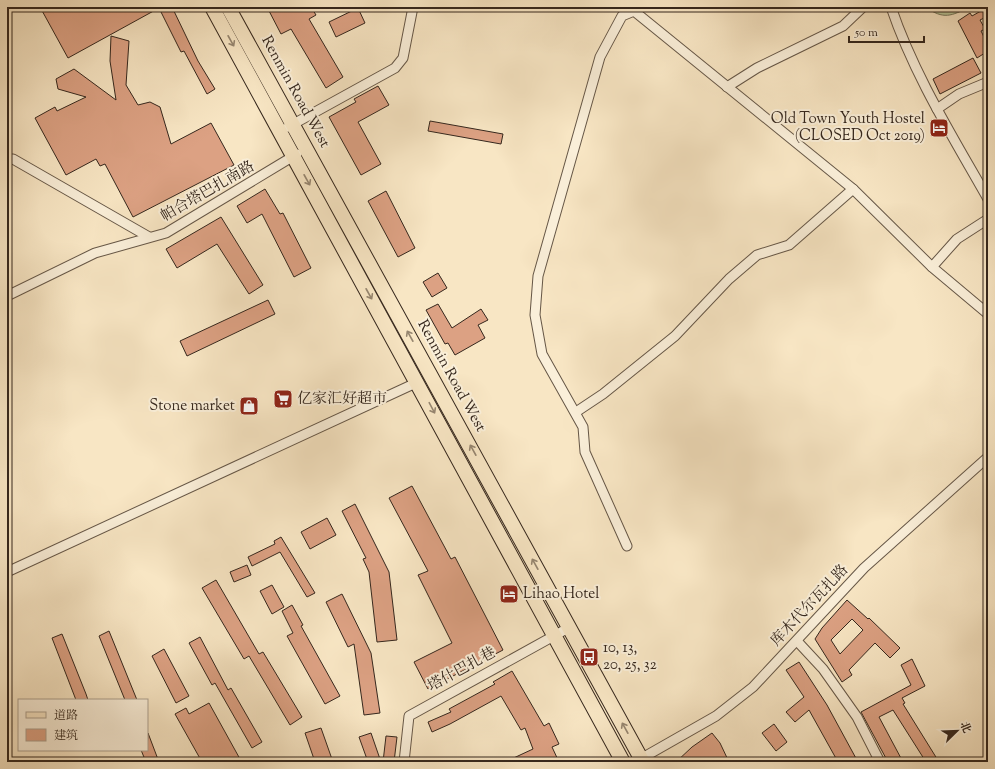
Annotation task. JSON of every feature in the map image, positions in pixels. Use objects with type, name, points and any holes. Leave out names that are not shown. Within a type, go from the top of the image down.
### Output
[{"type":"main road","name":"Renmin Road West","points":[[212,7],[418,382],[623,762]]},
{"type":"main road","name":"Renmin Road West","points":[[228,7],[294,124],[570,627],[640,761]]},
{"type":"street","points":[[281,131],[395,68],[403,58],[413,7]]},
{"type":"street","points":[[727,87],[757,68],[843,26],[864,7]]},
{"type":"street","points":[[891,7],[907,48],[937,109],[988,199]]},
{"type":"street","points":[[627,546],[585,452],[583,427],[576,412],[542,354],[535,314],[538,276],[600,57],[622,16],[635,9],[727,87],[853,189],[932,267],[988,314]]},
{"type":"street","points":[[937,109],[959,94],[988,82]]},
{"type":"street","name":"帕合塔巴扎南路","points":[[7,296],[95,253],[166,233],[307,149]]},
{"type":"street","points":[[7,159],[13,159],[149,237]]},
{"type":"street","points":[[576,412],[603,394],[663,346],[729,279],[757,255],[789,245],[853,189]]},
{"type":"street","points":[[932,267],[957,239],[988,219]]},
{"type":"street","points":[[7,572],[418,382]]},
{"type":"street","name":"库木代尔瓦扎路","points":[[640,761],[716,716],[753,687],[864,568],[988,457]]},
{"type":"street","name":"塔什巴扎巷","points":[[404,762],[409,716],[570,627]]},
{"type":"street","points":[[797,641],[823,669],[857,717],[880,762]]},
{"type":"green space","points":[[926,7],[969,7],[958,13],[943,15],[938,14]]},
{"type":"building","points":[[40,7],[172,7],[198,61],[215,89],[207,94],[184,51],[181,52],[159,8],[68,58]]},
{"type":"building","points":[[267,7],[311,7],[316,15],[309,19],[343,77],[326,88],[291,29],[281,34]]},
{"type":"building","points":[[988,7],[988,16],[980,20],[985,29],[981,31],[988,45],[988,51],[977,58],[958,21],[970,13],[972,16]]},
{"type":"building","points":[[358,8],[365,23],[336,37],[329,22]]},
{"type":"building","points":[[111,36],[129,41],[126,85],[138,105],[150,102],[160,107],[171,144],[211,123],[234,165],[133,217],[105,164],[100,166],[96,159],[66,175],[35,118],[55,107],[57,111],[86,97],[58,89],[56,79],[74,69],[116,100],[110,61]]},
{"type":"building","points":[[973,58],[981,73],[940,94],[933,79]]},
{"type":"building","points":[[378,86],[389,105],[358,122],[381,164],[361,175],[329,117],[356,102],[354,99]]},
{"type":"building","points":[[430,121],[503,134],[501,144],[428,131]]},
{"type":"building","points":[[265,189],[280,214],[283,213],[311,268],[294,277],[262,214],[247,223],[237,206]]},
{"type":"building","points":[[386,191],[415,248],[398,257],[368,201]]},
{"type":"building","points":[[221,217],[263,285],[249,294],[217,244],[177,268],[166,249]]},
{"type":"building","points":[[438,273],[447,288],[432,297],[423,282]]},
{"type":"building","points":[[268,300],[275,314],[187,356],[180,341]]},
{"type":"building","points":[[438,304],[452,328],[481,309],[488,320],[478,325],[485,338],[455,355],[448,343],[445,344],[426,310]]},
{"type":"building","points":[[412,486],[451,559],[455,557],[503,650],[428,689],[414,662],[452,643],[418,575],[428,571],[389,498]]},
{"type":"building","points":[[355,504],[389,572],[397,640],[377,642],[369,572],[363,559],[366,558],[342,511]]},
{"type":"building","points":[[327,518],[336,535],[310,549],[301,532]]},
{"type":"building","points":[[281,537],[315,593],[307,597],[280,552],[252,566],[248,557],[275,544],[274,541]]},
{"type":"building","points":[[247,565],[251,575],[234,582],[230,572]]},
{"type":"building","points":[[216,580],[259,654],[263,652],[302,717],[290,725],[249,656],[244,659],[202,588]]},
{"type":"building","points":[[272,585],[284,607],[272,614],[260,591]]},
{"type":"building","points":[[342,594],[371,653],[380,713],[364,715],[354,644],[348,647],[326,602]]},
{"type":"building","points":[[847,600],[868,619],[869,618],[900,648],[890,658],[875,643],[849,670],[852,675],[842,682],[815,639],[822,628]],"holes":[[[852,619],[863,630],[840,654],[831,640]]]},
{"type":"building","points":[[292,605],[303,625],[301,626],[340,696],[325,704],[287,636],[293,633],[282,611]]},
{"type":"building","points":[[109,631],[137,699],[125,699],[99,636]]},
{"type":"building","points":[[62,634],[88,699],[76,699],[52,638]]},
{"type":"building","points":[[200,637],[228,690],[231,688],[262,742],[252,748],[215,683],[212,685],[189,643]]},
{"type":"building","points":[[164,649],[189,696],[176,703],[152,656]]},
{"type":"building","points":[[912,659],[925,686],[902,698],[905,703],[903,704],[939,762],[926,762],[893,710],[879,717],[903,762],[888,762],[861,712],[911,685],[901,665]]},
{"type":"building","points":[[799,662],[827,705],[858,762],[838,762],[809,710],[795,722],[786,712],[804,697],[786,670]]},
{"type":"building","points":[[512,671],[544,726],[549,723],[559,744],[552,747],[559,762],[505,762],[533,749],[525,728],[521,730],[501,696],[450,724],[432,732],[428,722],[451,712],[449,709],[495,684],[493,682]]},
{"type":"building","points":[[209,703],[240,759],[234,762],[202,762],[175,714],[186,708],[189,714]]},
{"type":"building","points":[[774,724],[787,742],[776,751],[762,733]]},
{"type":"building","points":[[321,728],[333,762],[315,762],[305,733]]},
{"type":"building","points":[[148,733],[159,762],[146,762],[141,751],[148,751]]},
{"type":"building","points":[[371,733],[381,762],[368,762],[359,737]]},
{"type":"building","points":[[712,733],[720,743],[729,762],[676,762],[692,747]]},
{"type":"building","points":[[386,736],[397,737],[394,762],[383,762]]},
{"type":"place","name":"Old Town Youth Hostel (CLOSED Oct 2019)","points":[[939,128]]},
{"type":"place","name":"亿家汇好超市","points":[[283,399]]},
{"type":"place","name":"Stone market","points":[[249,406]]},
{"type":"place","name":"Lihao Hotel","points":[[509,594]]},
{"type":"place","name":"10, 13, 20, 25, 32","points":[[589,657]]}]
